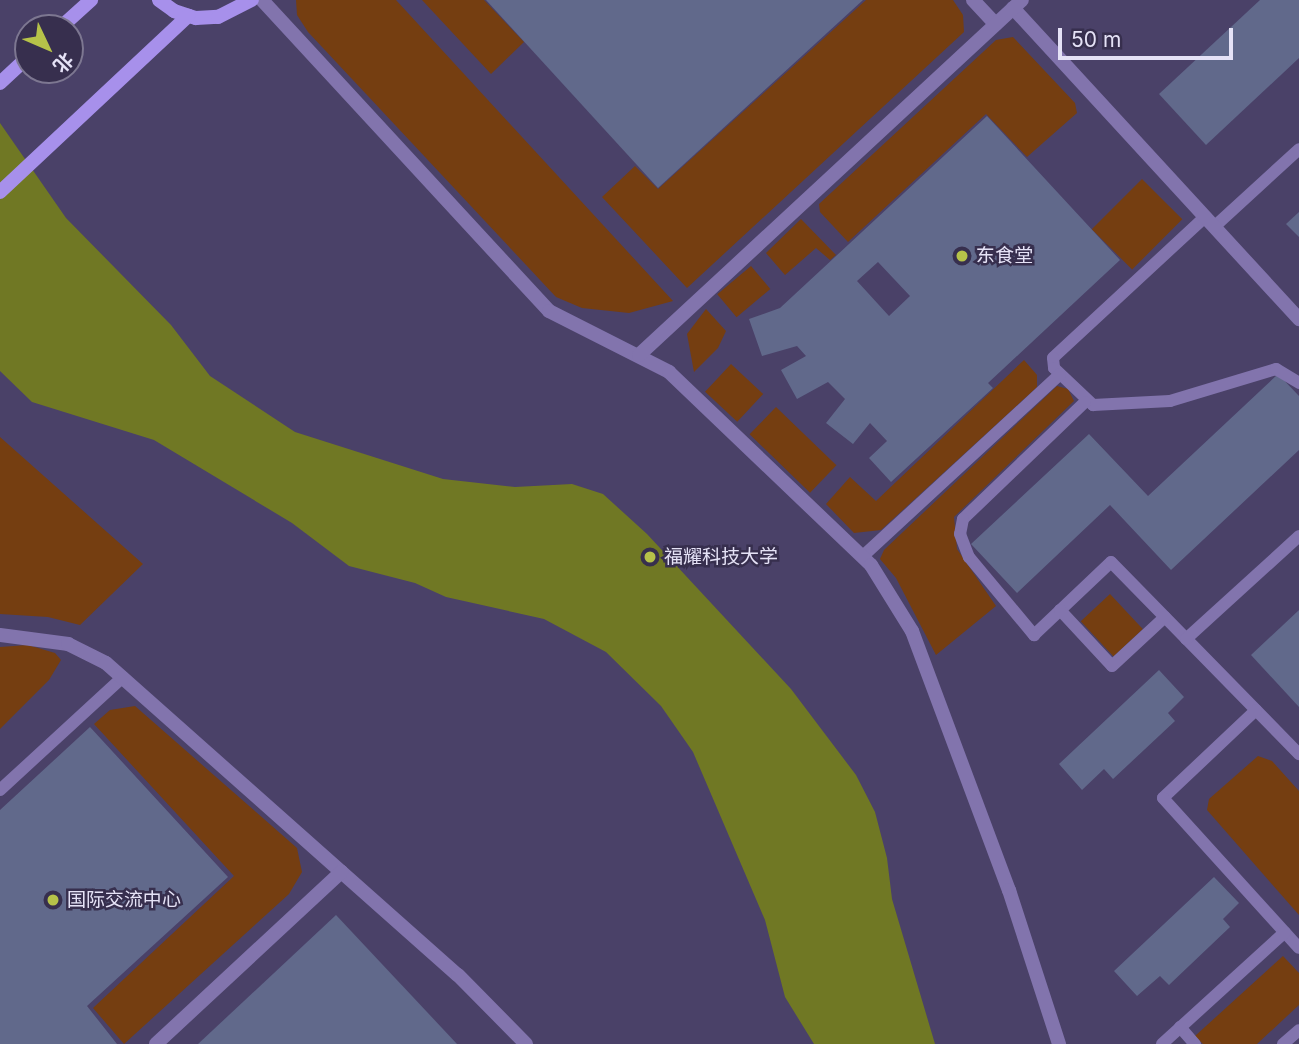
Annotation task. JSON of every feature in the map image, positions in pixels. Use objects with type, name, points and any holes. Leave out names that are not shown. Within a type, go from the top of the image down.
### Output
[{"type":"street","points":[[76,14],[91,0]]},
{"type":"street","points":[[159,0],[188,16],[218,18],[252,0]]},
{"type":"street","points":[[262,0],[541,303],[577,327],[669,372],[863,556],[912,631],[1009,890],[1059,1044]]},
{"type":"street","points":[[973,0],[995,24]]},
{"type":"street","points":[[639,355],[1017,4],[1299,319]]},
{"type":"street","points":[[0,192],[188,16]]},
{"type":"street","points":[[0,83],[14,70]]},
{"type":"street","points":[[0,635],[68,644],[123,677],[495,1009],[526,1044]]},
{"type":"street","points":[[156,1044],[341,872]]},
{"type":"lane","points":[[1085,402],[1060,374],[1053,358],[1299,149]]},
{"type":"lane","points":[[1299,383],[1276,369],[1170,401],[1085,402],[963,519],[960,534],[969,556],[1034,635],[1111,562],[1299,754]]},
{"type":"lane","points":[[863,556],[1060,374]]},
{"type":"lane","points":[[1186,639],[1299,536]]},
{"type":"lane","points":[[1060,610],[1112,666],[1165,617]]},
{"type":"lane","points":[[0,790],[123,677]]},
{"type":"lane","points":[[1256,710],[1163,798],[1299,948]]},
{"type":"lane","points":[[1162,1044],[1284,932]]},
{"type":"lane","points":[[1180,1027],[1195,1044]]},
{"type":"lane","points":[[1283,1044],[1299,1030]]},
{"type":"shaded area","name":"福耀科技大学","points":[[0,0],[1299,0],[1299,1044],[0,1044]]},
{"type":"shaded area","points":[[296,0],[396,0],[673,301],[629,313],[582,308],[556,297],[308,32],[297,15]]},
{"type":"shaded area","points":[[422,0],[484,0],[524,42],[491,74]]},
{"type":"shaded area","points":[[866,0],[953,0],[963,15],[964,32],[687,288],[602,197],[635,166],[658,189]]},
{"type":"shaded area","points":[[1013,37],[1075,103],[1077,113],[1027,157],[986,114],[848,242],[820,212],[819,204],[996,40]]},
{"type":"shaded area","points":[[0,123],[66,218],[171,325],[210,376],[295,432],[443,479],[515,487],[572,484],[603,494],[647,534],[791,689],[856,775],[875,812],[887,858],[892,899],[935,1044],[814,1044],[785,997],[765,920],[693,752],[661,706],[606,652],[544,619],[446,597],[415,583],[349,566],[292,523],[154,440],[32,402],[0,371]]},
{"type":"shaded area","points":[[1142,179],[1182,219],[1132,270],[1092,229]]},
{"type":"shaded area","points":[[801,219],[836,255],[830,260],[816,248],[785,275],[766,253]]},
{"type":"shaded area","points":[[751,266],[770,289],[737,317],[717,294]]},
{"type":"shaded area","points":[[706,309],[726,331],[718,348],[694,372],[687,334]]},
{"type":"shaded area","points":[[1024,360],[1037,375],[1037,387],[881,530],[854,533],[826,504],[850,477],[876,501]]},
{"type":"shaded area","points":[[731,364],[763,394],[737,422],[705,392]]},
{"type":"shaded area","points":[[1057,386],[1068,389],[1074,401],[954,517],[957,549],[996,606],[936,655],[896,578],[880,559],[884,550]]},
{"type":"shaded area","points":[[776,407],[836,465],[810,493],[750,434]]},
{"type":"shaded area","points":[[0,437],[143,564],[80,625],[48,617],[0,614]]},
{"type":"shaded area","points":[[1110,594],[1143,629],[1113,656],[1081,621]]},
{"type":"shaded area","points":[[28,645],[55,653],[61,660],[49,680],[0,729],[0,647]]},
{"type":"shaded area","points":[[135,706],[297,848],[302,872],[289,894],[124,1044],[93,1008],[234,876],[94,724],[110,710]]},
{"type":"shaded area","points":[[1258,756],[1272,761],[1299,791],[1299,915],[1207,810],[1209,799]]},
{"type":"shaded area","points":[[1283,956],[1299,973],[1299,1005],[1257,1044],[1203,1044],[1195,1036]]},
{"type":"building","points":[[486,0],[863,0],[658,188]]},
{"type":"building","points":[[1260,0],[1299,0],[1299,58],[1206,145],[1159,94]]},
{"type":"building","points":[[987,116],[1120,260],[988,383],[993,388],[891,482],[869,458],[887,441],[870,423],[853,444],[826,423],[845,399],[828,382],[797,399],[781,370],[806,356],[797,346],[762,356],[749,319],[780,308]],"holes":[[[878,262],[910,296],[889,316],[857,281]]]},
{"type":"building","points":[[1299,212],[1299,237],[1286,224]]},
{"type":"building","points":[[1278,374],[1299,396],[1299,450],[1171,570],[1110,505],[1017,593],[971,544],[1089,434],[1148,496]]},
{"type":"building","points":[[1299,610],[1299,707],[1251,655]]},
{"type":"building","points":[[1159,670],[1184,697],[1168,713],[1175,721],[1113,779],[1104,769],[1082,790],[1059,764]]},
{"type":"building","points":[[90,727],[228,877],[87,1006],[117,1044],[0,1044],[0,810]]},
{"type":"building","points":[[1214,877],[1239,903],[1223,919],[1230,927],[1169,985],[1160,976],[1137,996],[1114,971]]},
{"type":"building","points":[[336,915],[457,1044],[198,1044]]},
{"type":"place","name":"东食堂","points":[[962,256]]},
{"type":"place","name":"福耀科技大学","points":[[650,557]]},
{"type":"place","name":"国际交流中心","points":[[53,900]]}]
